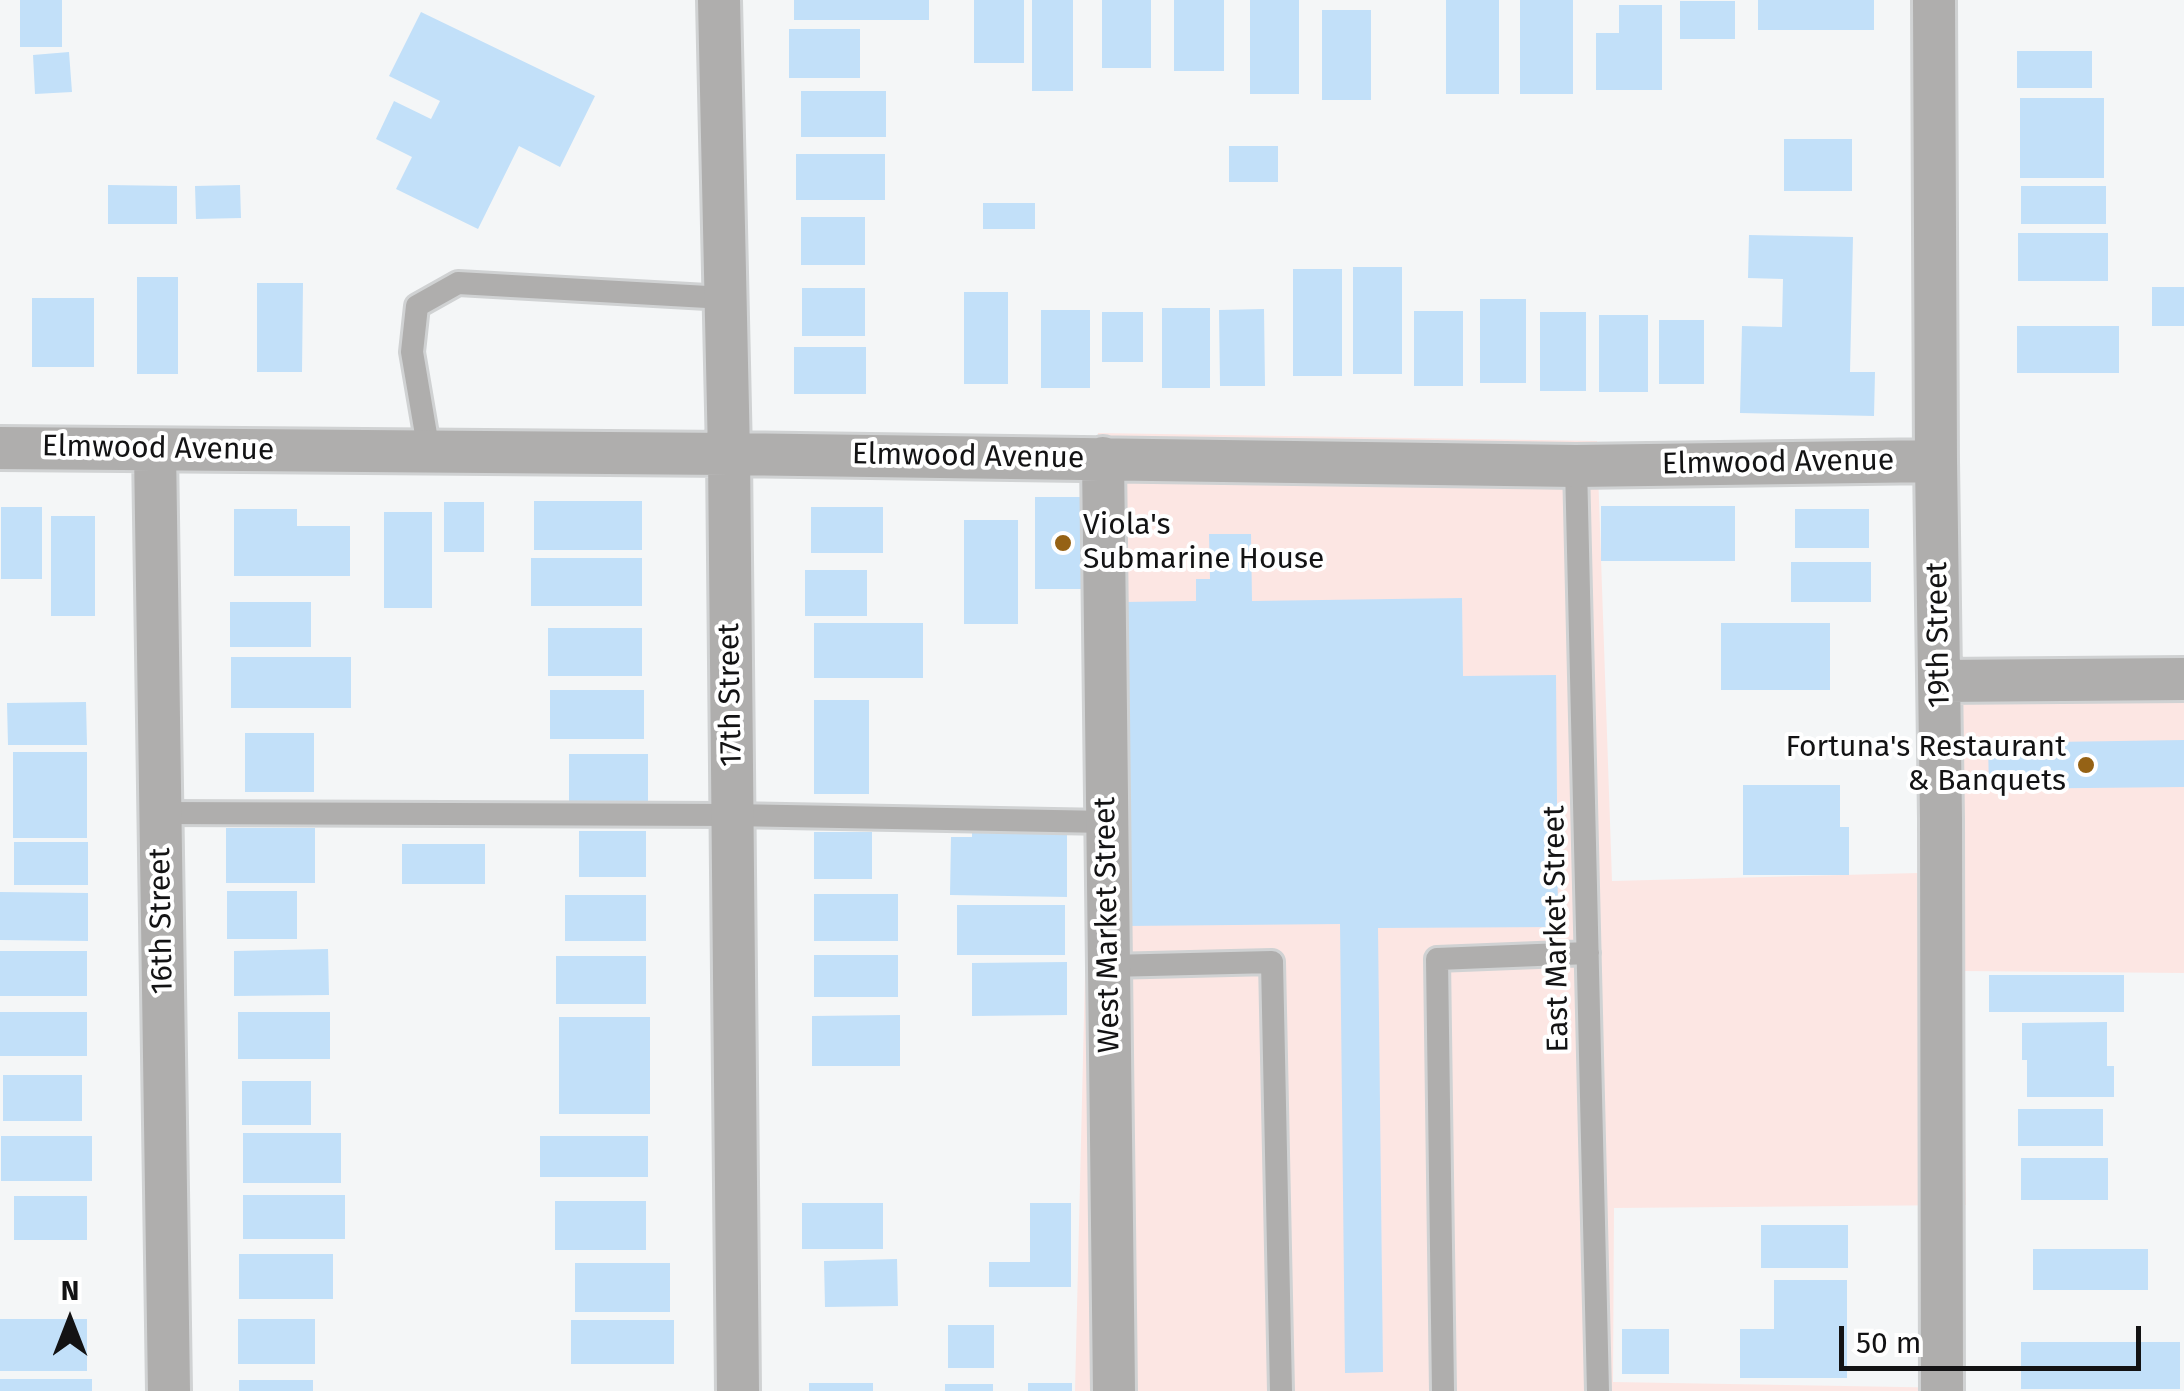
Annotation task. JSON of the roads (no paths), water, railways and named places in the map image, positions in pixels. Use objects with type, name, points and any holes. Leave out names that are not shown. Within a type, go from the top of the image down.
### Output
[{"type":"street","name":"17th Street","points":[[719,0],[738,1391]]},
{"type":"street","name":"19th Street","points":[[1934,0],[1942,1391]]},
{"type":"street","name":"Elmwood Avenue","points":[[0,448],[1576,466],[1936,461]]},
{"type":"street","name":"16th Street","points":[[155,450],[168,1391]]},
{"type":"street","name":"West Market Street","points":[[1103,458],[1114,1391]]},
{"type":"street","points":[[1940,681],[2184,679]]},
{"type":"lane","points":[[429,452],[412,352],[416,306],[458,283],[725,298]]},
{"type":"lane","name":"East Market Street","points":[[1576,466],[1598,1391]]},
{"type":"lane","points":[[160,814],[732,815],[1107,822]]},
{"type":"lane","points":[[1443,1391],[1437,959],[1588,952]]},
{"type":"lane","points":[[1109,966],[1272,962],[1280,1391]]},
{"type":"place","name":"Viola's Submarine House","points":[[1063,543]]},
{"type":"place","name":"Fortuna's Restaurant & Banquets","points":[[2086,765]]}]
